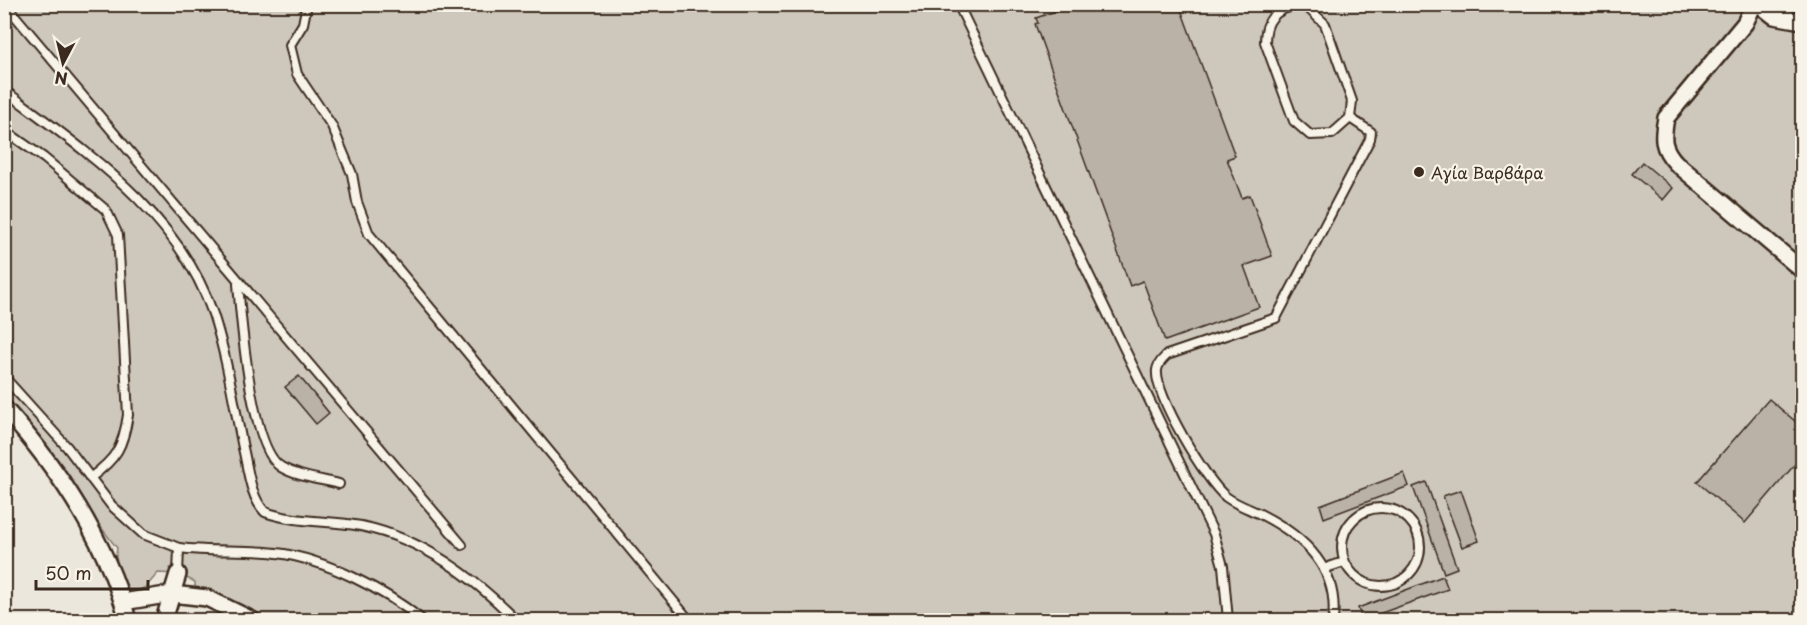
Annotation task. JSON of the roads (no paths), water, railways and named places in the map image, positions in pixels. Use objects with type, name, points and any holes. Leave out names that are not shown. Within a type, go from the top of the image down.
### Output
[{"type":"street","points":[[1754,4],[1745,23],[1666,118],[1662,138],[1665,150],[1677,163],[1803,270]]},
{"type":"street","points":[[1759,4],[1773,16],[1803,21]]},
{"type":"street","points":[[4,408],[37,445],[86,518],[123,602],[128,621]]},
{"type":"street","points":[[164,621],[178,574]]},
{"type":"street","points":[[123,602],[171,594],[207,598],[252,621]]},
{"type":"lane","points":[[5,4],[462,545]]},
{"type":"lane","points":[[307,4],[303,24],[290,45],[297,74],[332,126],[352,174],[357,202],[369,234],[689,621]]},
{"type":"lane","points":[[958,4],[1214,534],[1223,566],[1228,621]]},
{"type":"lane","points":[[1297,5],[1317,14],[1325,24],[1352,101],[1350,118],[1341,128],[1323,136],[1310,135],[1294,121],[1265,42],[1265,32],[1273,15],[1284,8],[1297,5]]},
{"type":"lane","points":[[4,90],[104,168],[166,228],[182,249],[214,316],[251,482],[265,512],[360,526],[411,541],[483,588],[516,621]]},
{"type":"lane","points":[[1333,621],[1334,597],[1326,568],[1301,538],[1239,504],[1216,487],[1203,471],[1172,415],[1159,383],[1157,370],[1160,362],[1167,355],[1275,318],[1370,139],[1371,132],[1367,127],[1350,118]]},
{"type":"lane","points":[[4,130],[44,158],[106,210],[118,235],[128,415],[124,442],[110,463],[90,477]]},
{"type":"lane","points":[[238,282],[253,400],[269,454],[279,466],[304,476],[339,484]]},
{"type":"lane","points":[[4,377],[67,447],[111,505],[143,534],[179,548],[278,553],[334,569],[399,602],[422,621]]},
{"type":"lane","points":[[1380,508],[1390,509],[1407,517],[1418,532],[1420,542],[1418,561],[1414,569],[1400,582],[1382,587],[1372,586],[1355,577],[1344,562],[1342,553],[1344,534],[1348,525],[1362,512],[1380,508]]},
{"type":"lane","points":[[178,574],[179,548]]},
{"type":"lane","points":[[1326,568],[1344,562]]},
{"type":"place","name":"Αγία Βαρβάρα","points":[[1419,172]]}]
